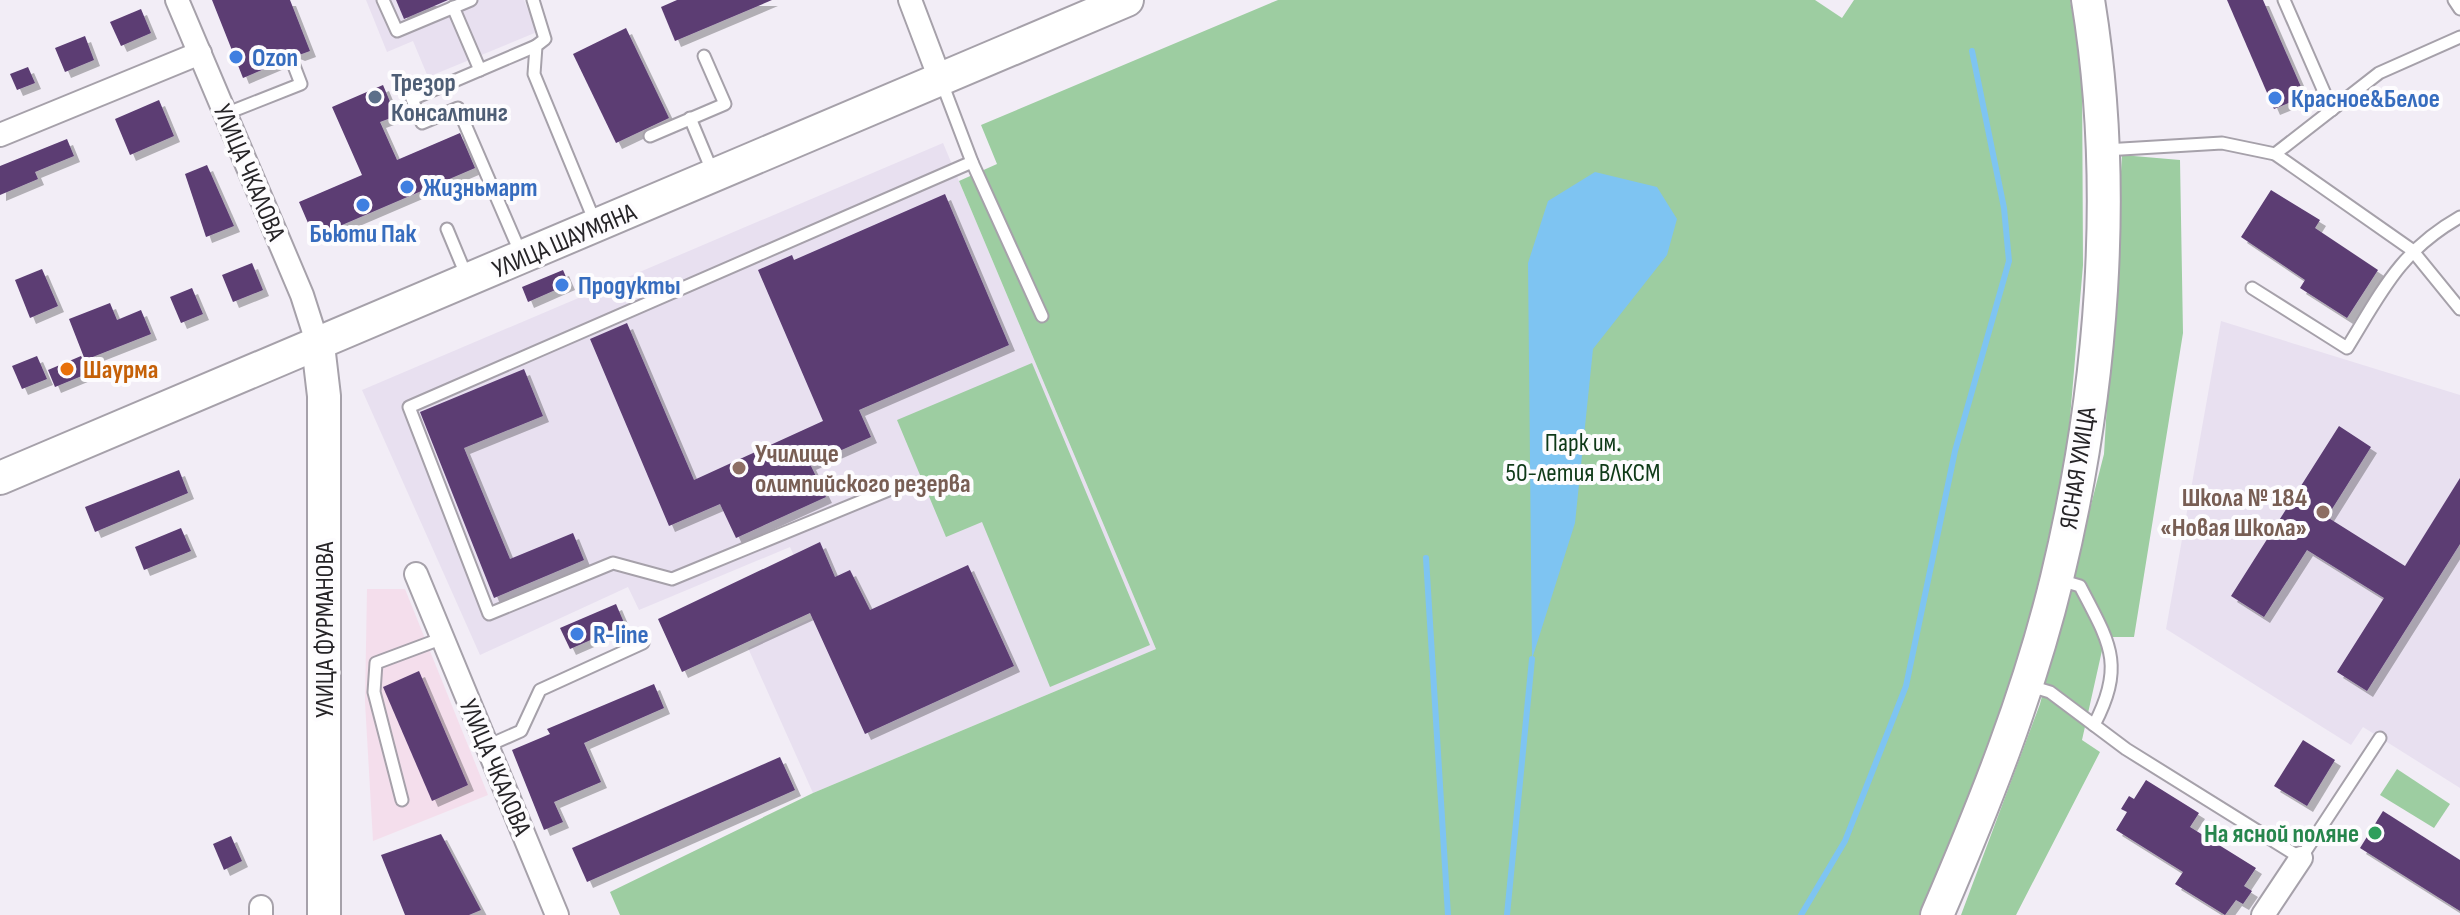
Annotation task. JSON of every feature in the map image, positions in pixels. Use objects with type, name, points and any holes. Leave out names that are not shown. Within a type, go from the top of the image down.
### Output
[{"type":"street","name":"УЛИЦА ЧКАЛОВА","points":[[177,0],[302,295],[318,345]]},
{"type":"street","points":[[910,0],[940,79]]},
{"type":"street","name":"УЛИЦА ШАУМЯНА","points":[[0,478],[1127,0]]},
{"type":"street","name":"ЯСНАЯ УЛИЦА","points":[[1937,915],[1977,821],[2026,685],[2057,579],[2084,449],[2099,300],[2105,150],[2097,53],[2088,0]]},
{"type":"street","points":[[0,135],[200,53]]},
{"type":"street","name":"УЛИЦА ФУРМАНОВА","points":[[318,345],[324,396],[324,915]]},
{"type":"street","name":"УЛИЦА ЧКАЛОВА","points":[[416,574],[557,915]]},
{"type":"street","points":[[2263,915],[2301,858]]},
{"type":"lane","points":[[383,0],[397,31],[471,0]]},
{"type":"lane","points":[[522,258],[458,108],[422,123],[412,99],[536,46],[545,39],[533,0]]},
{"type":"lane","points":[[2284,0],[2332,110]]},
{"type":"lane","points":[[2454,0],[2460,9]]},
{"type":"lane","points":[[453,7],[480,70]]},
{"type":"lane","points":[[2275,154],[2379,73],[2460,37]]},
{"type":"lane","points":[[536,46],[534,74],[562,155],[597,226]]},
{"type":"lane","points":[[650,136],[725,104],[704,56]]},
{"type":"lane","points":[[225,114],[294,86],[288,60]]},
{"type":"lane","points":[[940,79],[972,162],[1042,316]]},
{"type":"lane","points":[[690,118],[714,176]]},
{"type":"lane","points":[[2105,150],[2222,143],[2275,154],[2412,250],[2460,309]]},
{"type":"lane","points":[[896,487],[672,579],[613,563],[489,614],[409,407],[972,162]]},
{"type":"lane","points":[[2252,288],[2347,348],[2397,266],[2412,250],[2460,217]]},
{"type":"lane","points":[[447,229],[469,281]]},
{"type":"lane","points":[[2057,579],[2080,586],[2112,646],[2107,704],[2094,725]]},
{"type":"lane","points":[[402,800],[374,692],[376,663],[443,638]]},
{"type":"lane","points":[[487,746],[521,731],[540,690],[643,643]]},
{"type":"lane","points":[[2026,685],[2050,692],[2094,725],[2301,858],[2380,738]]},
{"type":"shaded area","points":[[366,0],[524,0],[537,32],[428,77],[413,41],[387,52]]},
{"type":"shaded area","name":"Училище олимпийского резерва","points":[[943,143],[1156,649],[813,793],[748,648],[821,614],[790,547],[639,610],[628,587],[480,655],[362,390]]},
{"type":"shaded area","name":"Школа № 184 «Новая Школа»","points":[[2221,321],[2460,395],[2460,788],[2363,727],[2351,745],[2166,629]]},
{"type":"shaded area","points":[[367,589],[405,589],[488,795],[373,841],[365,702]]},
{"type":"green space","name":"Парк им. 50-летия ВЛКСМ","points":[[1278,0],[1815,0],[1842,18],[1854,0],[2070,0],[2082,65],[2083,265],[2067,453],[2022,658],[1940,872],[1920,915],[620,915],[610,892],[813,793],[1156,649],[959,181],[997,164],[981,125]]},
{"type":"green space","points":[[2122,155],[2180,160],[2183,333],[2134,637],[2105,637],[2082,740],[2100,752],[2016,915],[1961,915],[2040,704],[2104,454]]},
{"type":"green space","points":[[1032,363],[1150,645],[1050,687],[982,522],[946,537],[897,420]]},
{"type":"green space","points":[[2397,769],[2450,804],[2434,828],[2380,795]]},
{"type":"water","points":[[1595,172],[1657,187],[1677,219],[1667,255],[1593,349],[1575,523],[1532,659],[1528,263],[1548,201]]},
{"type":"building","points":[[212,0],[290,0],[310,51],[299,55],[287,50],[283,61],[243,78]]},
{"type":"building","points":[[396,0],[448,0],[404,19]]},
{"type":"building","points":[[677,0],[772,0],[675,41],[661,7]]},
{"type":"building","points":[[2227,0],[2263,0],[2305,96],[2274,109]]},
{"type":"building","points":[[141,9],[151,33],[121,46],[110,22]]},
{"type":"building","points":[[626,28],[669,118],[616,143],[573,54]]},
{"type":"building","points":[[85,36],[94,60],[65,72],[55,48]]},
{"type":"building","points":[[28,67],[35,83],[17,90],[10,74]]},
{"type":"building","points":[[383,85],[396,116],[380,122],[397,160],[460,133],[475,168],[314,237],[299,202],[362,175],[332,107]]},
{"type":"building","points":[[159,100],[174,136],[130,155],[115,119]]},
{"type":"building","points":[[67,139],[74,156],[35,172],[38,179],[0,195],[0,166]]},
{"type":"building","points":[[207,165],[234,226],[206,237],[185,174]]},
{"type":"building","points":[[2271,190],[2320,220],[2315,228],[2378,270],[2347,318],[2300,288],[2305,280],[2241,237]]},
{"type":"building","points":[[945,194],[1009,345],[859,410],[871,437],[810,464],[826,497],[736,538],[720,504],[669,526],[590,339],[627,323],[694,480],[823,421],[758,270],[792,255],[794,260]]},
{"type":"building","points":[[252,263],[263,290],[233,302],[222,275]]},
{"type":"building","points":[[42,269],[58,306],[30,318],[15,280]]},
{"type":"building","points":[[563,270],[569,284],[528,302],[522,287]]},
{"type":"building","points":[[192,288],[203,314],[181,323],[170,297]]},
{"type":"building","points":[[110,303],[117,320],[141,310],[151,334],[85,360],[69,319]]},
{"type":"building","points":[[37,356],[47,379],[22,389],[12,366]]},
{"type":"building","points":[[81,356],[89,373],[55,387],[48,370]]},
{"type":"building","points":[[524,369],[543,416],[464,448],[510,559],[573,533],[584,560],[494,598],[420,412]]},
{"type":"building","points":[[2339,426],[2371,447],[2327,517],[2405,566],[2460,478],[2460,544],[2367,691],[2337,672],[2384,598],[2307,550],[2264,617],[2231,596]]},
{"type":"building","points":[[179,470],[188,493],[95,532],[85,507]]},
{"type":"building","points":[[181,528],[191,551],[144,570],[135,547]]},
{"type":"building","points":[[820,542],[835,577],[850,570],[870,610],[968,565],[1014,666],[865,734],[810,613],[682,672],[658,619]]},
{"type":"building","points":[[616,604],[625,625],[570,649],[560,628]]},
{"type":"building","points":[[419,671],[468,785],[432,801],[383,687]]},
{"type":"building","points":[[654,684],[664,708],[584,743],[601,782],[554,802],[563,822],[544,830],[512,750],[550,734],[547,729]]},
{"type":"building","points":[[2303,740],[2335,760],[2307,806],[2274,786]]},
{"type":"building","points":[[780,757],[795,790],[587,882],[572,848]]},
{"type":"building","points":[[2146,780],[2199,813],[2190,827],[2256,868],[2244,886],[2252,891],[2243,904],[2236,900],[2225,915],[2175,884],[2183,872],[2116,830],[2127,812],[2121,809],[2129,796],[2134,799]]},
{"type":"building","points":[[2383,811],[2460,860],[2460,911],[2360,848]]},
{"type":"building","points":[[441,834],[481,910],[469,915],[405,915],[381,855]]},
{"type":"building","points":[[231,836],[242,861],[224,870],[213,844]]},
{"type":"waterway","points":[[1801,915],[1845,841],[1906,686],[1955,451],[2009,261],[2004,208],[1972,51]]},
{"type":"waterway","points":[[1426,558],[1448,915]]},
{"type":"waterway","points":[[1507,915],[1532,659]]},
{"type":"place","name":"Ozon","points":[[236,57]]},
{"type":"place","name":"Трезор Консалтинг","points":[[375,97]]},
{"type":"place","name":"Красное&Белое","points":[[2275,98]]},
{"type":"place","name":"Жизньмарт","points":[[407,187]]},
{"type":"place","name":"Бьюти Пак","points":[[363,205]]},
{"type":"place","name":"Продукты","points":[[562,285]]},
{"type":"place","name":"Шаурма","points":[[67,369]]},
{"type":"place","name":"Училище олимпийского резерва","points":[[739,468]]},
{"type":"place","name":"Школа № 184 «Новая Школа»","points":[[2323,512]]},
{"type":"place","name":"R-line","points":[[577,634]]},
{"type":"place","name":"На ясной поляне","points":[[2375,833]]}]
